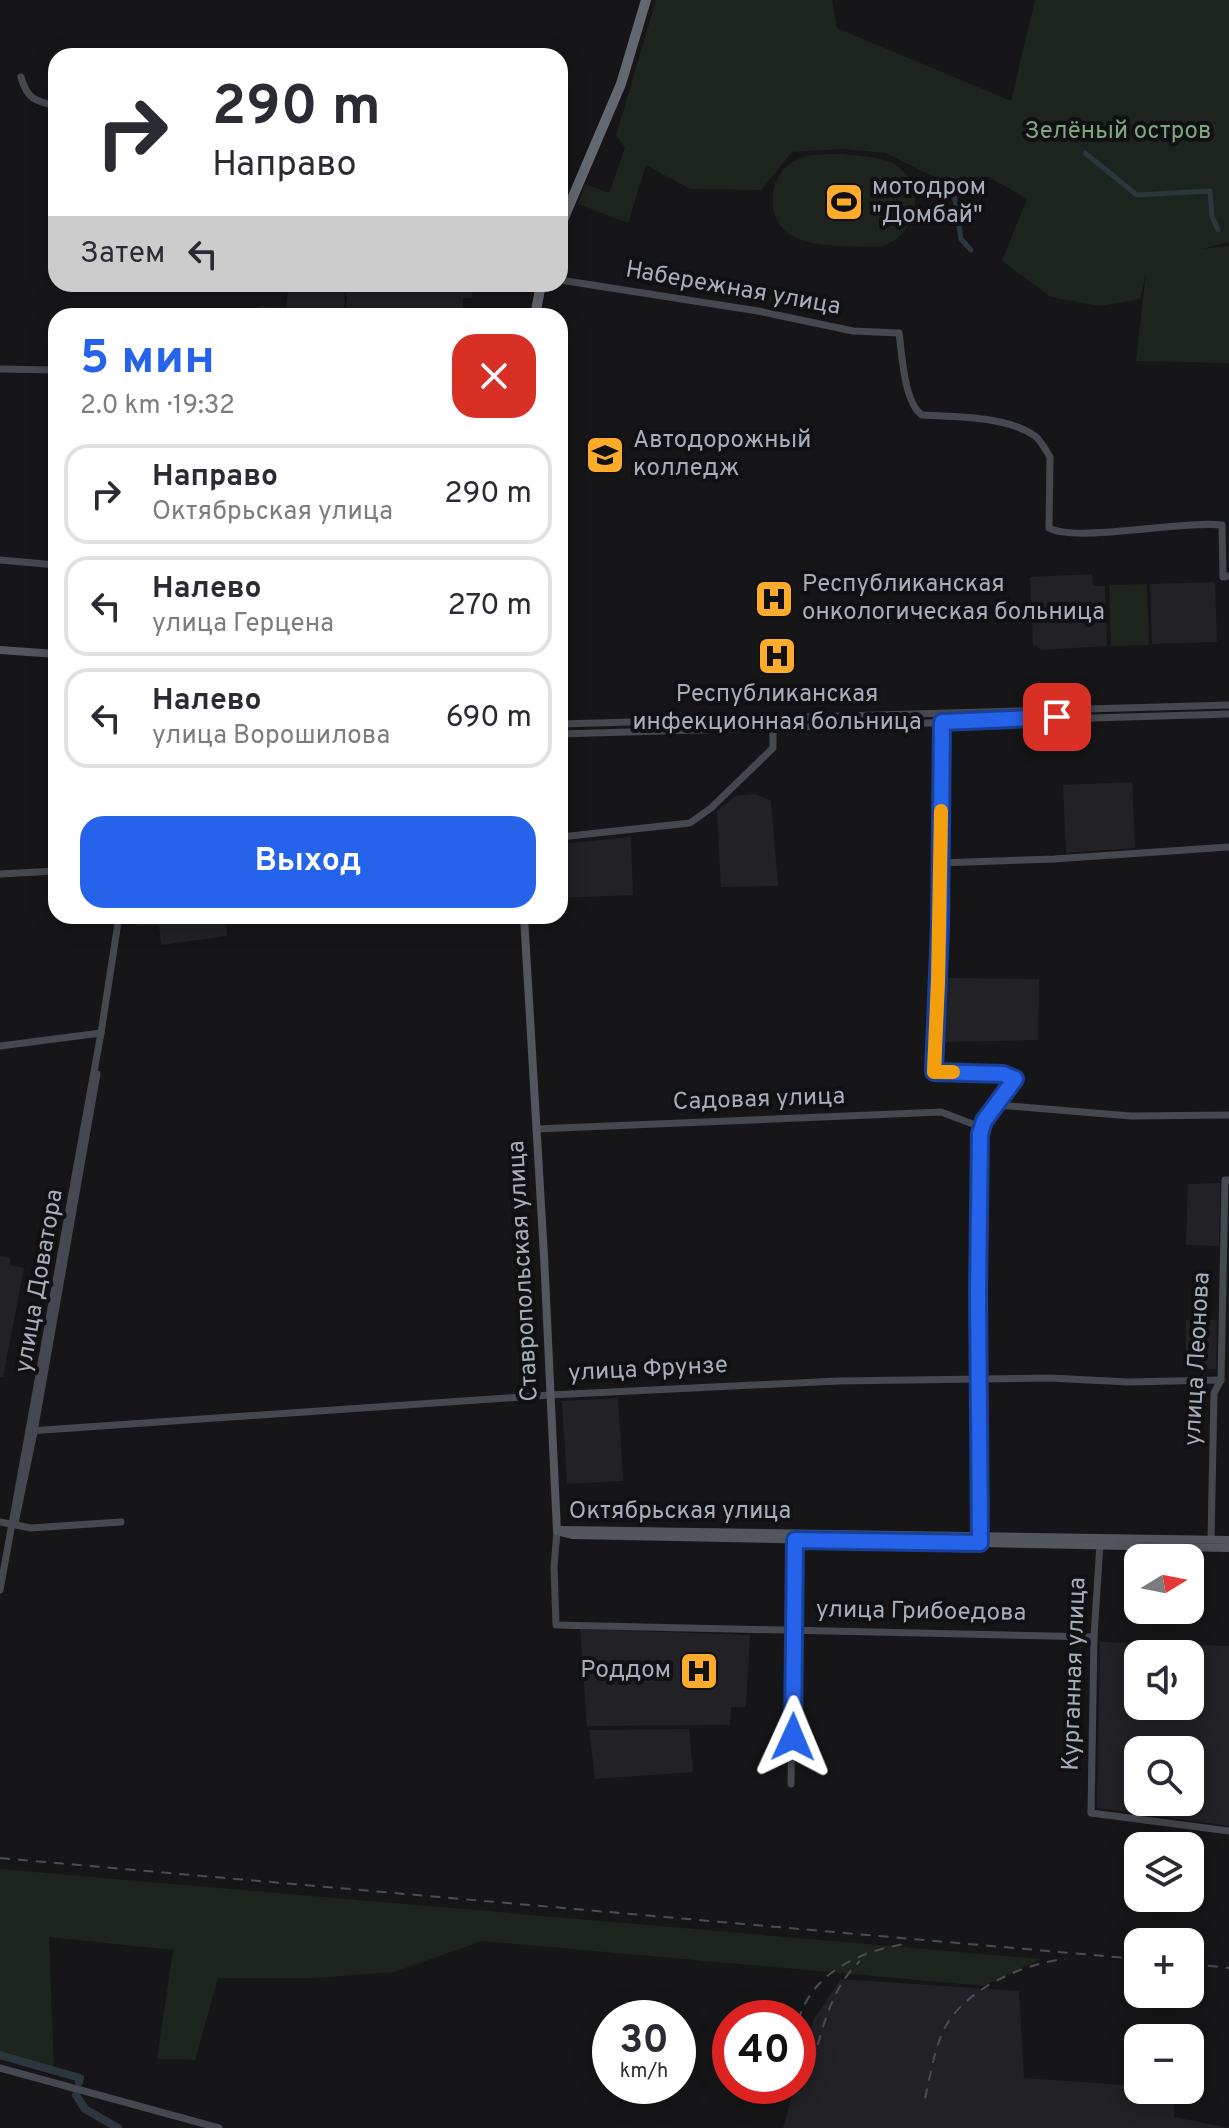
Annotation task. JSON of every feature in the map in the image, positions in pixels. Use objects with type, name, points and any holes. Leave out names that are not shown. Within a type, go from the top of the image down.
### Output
[{"type":"highway","points":[[568,196],[616,83],[644,0]]},
{"type":"highway","points":[[568,208],[625,72],[644,0]]},
{"type":"main road","points":[[0,650],[48,653]]},
{"type":"main road","name":"Ставропольская улица","points":[[524,924],[557,1531]]},
{"type":"main road","name":"Октябрьская улица","points":[[557,1531],[573,1528],[795,1537],[980,1540],[1229,1540]]},
{"type":"main road","name":"Октябрьская улица","points":[[1101,1541],[1229,1548]]},
{"type":"street","points":[[21,77],[25,91],[37,102],[48,104]]},
{"type":"street","name":"Набережная улица","points":[[568,281],[758,311],[853,331],[899,333],[904,374],[916,411],[922,415],[992,421],[1035,437],[1045,448],[1050,457],[1049,528],[1057,532],[1202,522],[1222,525],[1223,577],[1229,576]]},
{"type":"street","points":[[0,369],[48,370]]},
{"type":"street","points":[[0,560],[48,564]]},
{"type":"street","points":[[568,724],[1229,705]]},
{"type":"street","points":[[568,734],[1229,714]]},
{"type":"street","points":[[942,722],[934,1072],[1003,1074],[1015,1079],[981,1127],[978,1292],[980,1540]]},
{"type":"street","points":[[568,836],[690,823],[711,808],[773,748],[773,727]]},
{"type":"street","points":[[940,863],[1229,847]]},
{"type":"street","points":[[0,874],[48,871]]},
{"type":"street","name":"улица Доватора","points":[[0,1590],[15,1524],[92,1101],[118,924]]},
{"type":"street","points":[[0,1046],[101,1033]]},
{"type":"street","points":[[998,1105],[1131,1116],[1229,1115]]},
{"type":"street","name":"Садовая улица","points":[[536,1129],[941,1112],[981,1127]]},
{"type":"street","name":"улица Леонова","points":[[1211,1540],[1214,1393],[1221,1380],[1227,1180]]},
{"type":"street","name":"улица Фрунзе","points":[[32,1431],[550,1395],[838,1381],[1084,1377],[1128,1382],[1221,1380]]},
{"type":"street","points":[[0,1520],[15,1524],[121,1522]]},
{"type":"street","name":"Ставропольская улица","points":[[556,1625],[554,1567],[557,1531]]},
{"type":"street","points":[[791,1784],[795,1537]]},
{"type":"street","name":"Курганная улица","points":[[1101,1541],[1094,1637],[1091,1813],[1229,1831]]},
{"type":"street","name":"улица Грибоедова","points":[[556,1625],[1094,1637]]},
{"type":"street","points":[[0,2068],[216,2128]]},
{"type":"shaded area","points":[[288,292],[344,292],[344,308],[286,308]]},
{"type":"shaded area","points":[[347,292],[472,292],[472,298],[463,298],[463,308],[346,308]]},
{"type":"shaded area","points":[[1092,574],[1093,586],[1105,586],[1107,646],[1041,650],[1033,644],[1030,577]]},
{"type":"shaded area","points":[[1215,582],[1217,642],[1152,644],[1150,584]]},
{"type":"shaded area","points":[[1132,782],[1135,848],[1066,853],[1063,785]]},
{"type":"shaded area","points":[[756,794],[771,801],[778,886],[721,887],[717,811],[735,796]]},
{"type":"shaded area","points":[[631,837],[633,895],[568,898],[568,843]]},
{"type":"shaded area","points":[[135,924],[226,924],[227,936],[161,945],[159,925]]},
{"type":"shaded area","points":[[947,978],[1039,979],[1038,1040],[945,1042]]},
{"type":"shaded area","points":[[1220,1183],[1219,1246],[1186,1245],[1188,1184]]},
{"type":"shaded area","points":[[0,1256],[10,1258],[10,1265],[24,1268],[3,1377],[0,1377]]},
{"type":"shaded area","points":[[1186,1320],[1217,1320],[1216,1369],[1186,1369]]},
{"type":"shaded area","points":[[618,1398],[623,1481],[567,1484],[562,1401]]},
{"type":"shaded area","points":[[580,1629],[750,1635],[746,1707],[731,1707],[730,1725],[587,1726]]},
{"type":"shaded area","points":[[1100,1642],[1124,1643],[1124,1720],[1204,1720],[1204,1645],[1229,1646],[1229,1826],[1156,1816],[1204,1816],[1204,1736],[1124,1736],[1124,1812],[1097,1808]]},
{"type":"shaded area","points":[[689,1729],[693,1772],[595,1779],[589,1730]]},
{"type":"shaded area","points":[[841,1979],[1019,1991],[1024,2078],[1124,2085],[1124,2104],[1174,2104],[1174,2117],[1229,2128],[783,2128],[790,2104],[816,2104],[816,2016]]},
{"type":"green space","name":"Зелёный остров","points":[[656,0],[832,0],[837,28],[1011,101],[1035,0],[1229,0],[1229,242],[1202,249],[1229,246],[1229,363],[1136,361],[1146,273],[1140,299],[1099,306],[1051,297],[1002,261],[1027,199],[989,177],[939,179],[885,153],[844,149],[792,152],[761,190],[690,189],[646,165],[628,223],[578,204],[585,184],[609,193],[625,148],[616,135]]},
{"type":"green space","name":"мотодром \"Домбай\"","points":[[843,154],[892,163],[904,172],[911,184],[915,197],[910,223],[891,242],[877,247],[809,242],[791,235],[776,217],[773,194],[781,173],[789,165],[810,156]]},
{"type":"green space","points":[[1147,584],[1149,645],[1111,646],[1109,585]]},
{"type":"green space","points":[[0,1869],[1041,1959],[984,1986],[482,1941],[394,1972],[315,1978],[218,1978],[195,2060],[157,2059],[173,1950],[49,1937],[54,2070],[0,2053]]},
{"type":"waterway","points":[[1085,153],[1137,195],[1210,191],[1212,216],[1218,230]]},
{"type":"waterway","points":[[952,179],[961,239],[971,250]]},
{"type":"waterway","points":[[0,2055],[80,2078],[79,2082]]},
{"type":"waterway","points":[[76,2095],[85,2109],[118,2128]]},
{"type":"railway","points":[[0,1858],[1124,1958]]},
{"type":"railway","points":[[808,2000],[826,1978],[854,1959],[904,1944]]},
{"type":"railway","points":[[925,2098],[941,2036],[961,2006],[1010,1974],[1065,1959]]},
{"type":"railway","points":[[816,2052],[835,1995],[860,1961]]},
{"type":"railway","points":[[1204,1965],[1229,1968]]},
{"type":"slow traffic","points":[[941,811],[934,1072],[953,1072]]},
{"type":"place","name":"мотодром \"Домбай\"","points":[[844,202]]},
{"type":"place","name":"Автодорожный колледж","points":[[605,455]]},
{"type":"place","name":"Республиканская онкологическая больница","points":[[774,599]]},
{"type":"place","name":"Республиканская инфекционная больница","points":[[777,656]]},
{"type":"place","name":"Роддом","points":[[699,1671]]},
{"type":"route","points":[[793,1737],[795,1540],[980,1543],[979,1146],[984,1121],[1015,1079],[1003,1074],[934,1072],[940,926],[942,722],[1057,717]]}]
